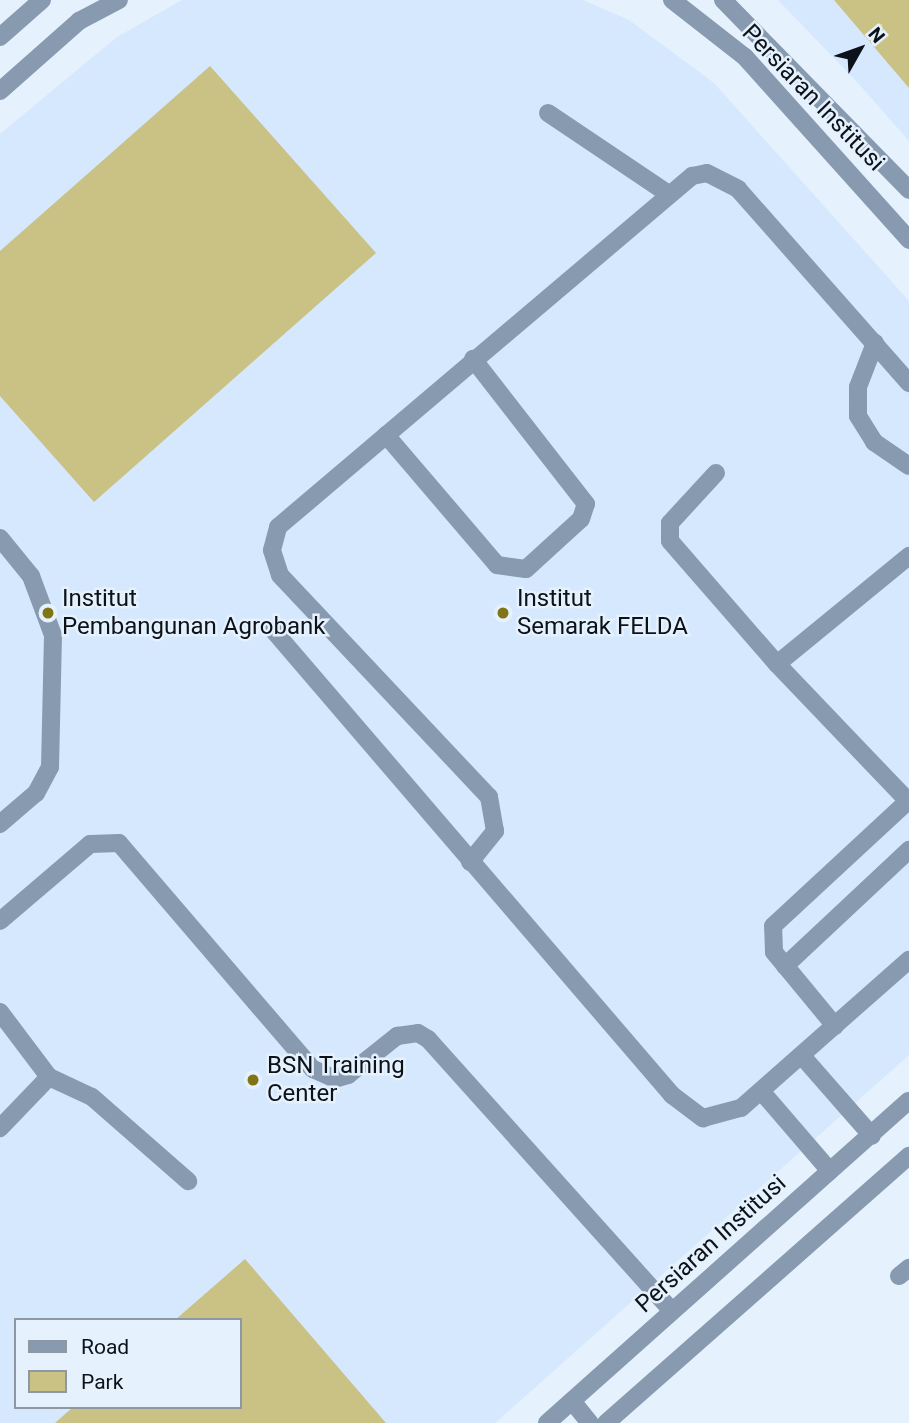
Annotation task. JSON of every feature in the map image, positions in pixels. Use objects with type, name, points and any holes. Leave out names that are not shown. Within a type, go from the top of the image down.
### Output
[{"type":"street","points":[[0,37],[42,0]]},
{"type":"street","points":[[0,92],[79,21],[119,0]]},
{"type":"street","name":"Persiaran Institusi","points":[[671,0],[745,57],[909,240]]},
{"type":"street","name":"Persiaran Institusi","points":[[723,0],[909,190]]},
{"type":"street","points":[[548,113],[667,193]]},
{"type":"street","points":[[470,862],[495,831],[489,797],[280,575],[272,550],[278,527],[667,193],[692,176],[724,179],[909,383]]},
{"type":"street","points":[[875,343],[858,387],[858,416],[874,442],[909,466]]},
{"type":"street","points":[[386,435],[497,565],[526,569],[581,519],[586,504],[473,359]]},
{"type":"street","points":[[716,473],[670,523],[670,541],[777,664],[909,800],[774,926],[774,952],[835,1026]]},
{"type":"street","points":[[0,538],[31,576],[53,635],[50,767],[36,793],[0,824]]},
{"type":"street","points":[[777,664],[909,556]]},
{"type":"street","points":[[273,631],[470,862],[686,1107],[704,1118],[723,1117],[762,1092],[909,960]]},
{"type":"street","points":[[0,921],[90,844],[119,843],[313,1069],[335,1079],[348,1075],[397,1036],[418,1032],[428,1039],[672,1311]]},
{"type":"street","points":[[785,965],[909,850]]},
{"type":"street","points":[[0,1012],[49,1077],[100,1103],[188,1181]]},
{"type":"street","points":[[802,1056],[872,1136]]},
{"type":"street","points":[[0,1128],[49,1077]]},
{"type":"street","points":[[762,1092],[830,1171]]},
{"type":"street","name":"Persiaran Institusi","points":[[547,1423],[909,1101]]},
{"type":"street","points":[[606,1423],[908,1158]]},
{"type":"street","points":[[572,1401],[590,1423]]},
{"type":"shaded area","name":"Institut Semarak FELDA","points":[[182,0],[583,0],[629,20],[714,83],[909,301],[909,1055],[495,1423],[0,1423],[0,134],[117,37]]},
{"type":"shaded area","points":[[778,0],[909,0],[909,141],[858,83]]},
{"type":"green space","points":[[834,0],[909,0],[909,88]]},
{"type":"green space","points":[[210,66],[376,253],[94,502],[0,396],[0,251]]},
{"type":"green space","points":[[245,1259],[386,1423],[55,1423],[71,1409],[242,1409],[242,1318],[177,1318]]},
{"type":"place","name":"Institut Pembangunan Agrobank","points":[[48,613]]},
{"type":"place","name":"Institut Semarak FELDA","points":[[503,613]]},
{"type":"place","name":"BSN Training Center","points":[[253,1080]]}]
